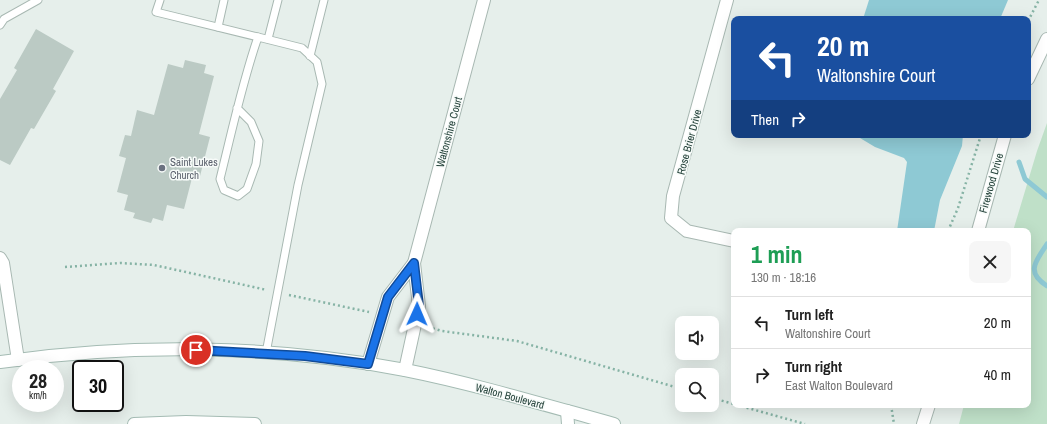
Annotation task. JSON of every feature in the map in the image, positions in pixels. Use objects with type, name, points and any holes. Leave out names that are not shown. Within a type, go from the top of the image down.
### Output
[{"type":"street","name":"Waltonshire Court","points":[[405,370],[419,306],[414,263],[484,0]]},
{"type":"street","name":"Rose Brier Drive","points":[[726,0],[673,196],[671,218],[687,231],[731,240]]},
{"type":"street","points":[[1031,73],[1047,38]]},
{"type":"street","name":"Firewood Drive","points":[[979,228],[1005,138]]},
{"type":"street","points":[[0,258],[3,263],[3,287],[18,360]]},
{"type":"street","name":"Waltonshire Court","points":[[368,364],[388,297],[414,263]]},
{"type":"street","name":"Walton Boulevard","points":[[18,360],[147,350],[266,353],[368,364],[405,370],[469,385],[614,424]]},
{"type":"street","name":"Walton Boulevard","points":[[0,362],[12,361]]},
{"type":"street","points":[[923,424],[928,408]]},
{"type":"street","points":[[567,411],[568,424]]},
{"type":"street","points":[[134,424],[186,422],[255,424]]},
{"type":"lane","points":[[0,25],[4,19],[38,0]]},
{"type":"lane","points":[[160,0],[156,12],[302,48],[317,62],[322,84],[298,185],[266,353]]},
{"type":"lane","points":[[218,27],[224,0]]},
{"type":"lane","points":[[268,39],[278,0]]},
{"type":"lane","points":[[310,56],[324,0]]},
{"type":"lane","points":[[237,108],[251,122],[259,140],[256,164],[247,189],[238,196],[224,190],[220,179],[237,108],[248,65],[258,37]]},
{"type":"path","points":[[1031,16],[1040,0]]},
{"type":"path","points":[[949,228],[958,208],[980,138]]},
{"type":"path","points":[[65,267],[120,263],[154,265],[382,314]]},
{"type":"path","points":[[416,323],[442,331],[517,341],[675,387]]},
{"type":"path","points":[[719,400],[731,404]]},
{"type":"path","points":[[746,408],[805,424]]},
{"type":"path","points":[[891,408],[894,424]]},
{"type":"green space","points":[[1047,123],[1047,424],[959,424],[963,408],[1031,408],[1031,228],[1014,228]]},
{"type":"water","points":[[869,0],[1008,0],[1001,16],[864,16]]},
{"type":"water","points":[[860,138],[963,138],[962,146],[940,200],[935,228],[897,228],[907,162],[904,158],[875,147]]},
{"type":"building","points":[[36,29],[74,51],[53,89],[56,91],[34,129],[31,128],[10,165],[0,160],[0,99],[17,70],[14,68]]},
{"type":"building","points":[[185,60],[206,65],[204,73],[214,76],[199,134],[210,137],[199,180],[192,178],[184,209],[167,205],[163,221],[153,218],[151,223],[133,218],[135,213],[124,210],[128,195],[117,192],[126,158],[119,156],[125,135],[131,136],[137,110],[154,115],[168,64],[183,68]]},
{"type":"waterway","points":[[1019,162],[1025,179],[1047,197]]},
{"type":"waterway","points":[[1047,244],[1036,261],[1034,271],[1040,281],[1047,286]]},
{"type":"place","name":"Saint Lukes Church","points":[[162,168]]},
{"type":"route","points":[[196,350],[305,356],[368,364],[388,297],[414,263],[419,306],[417,314]]}]
